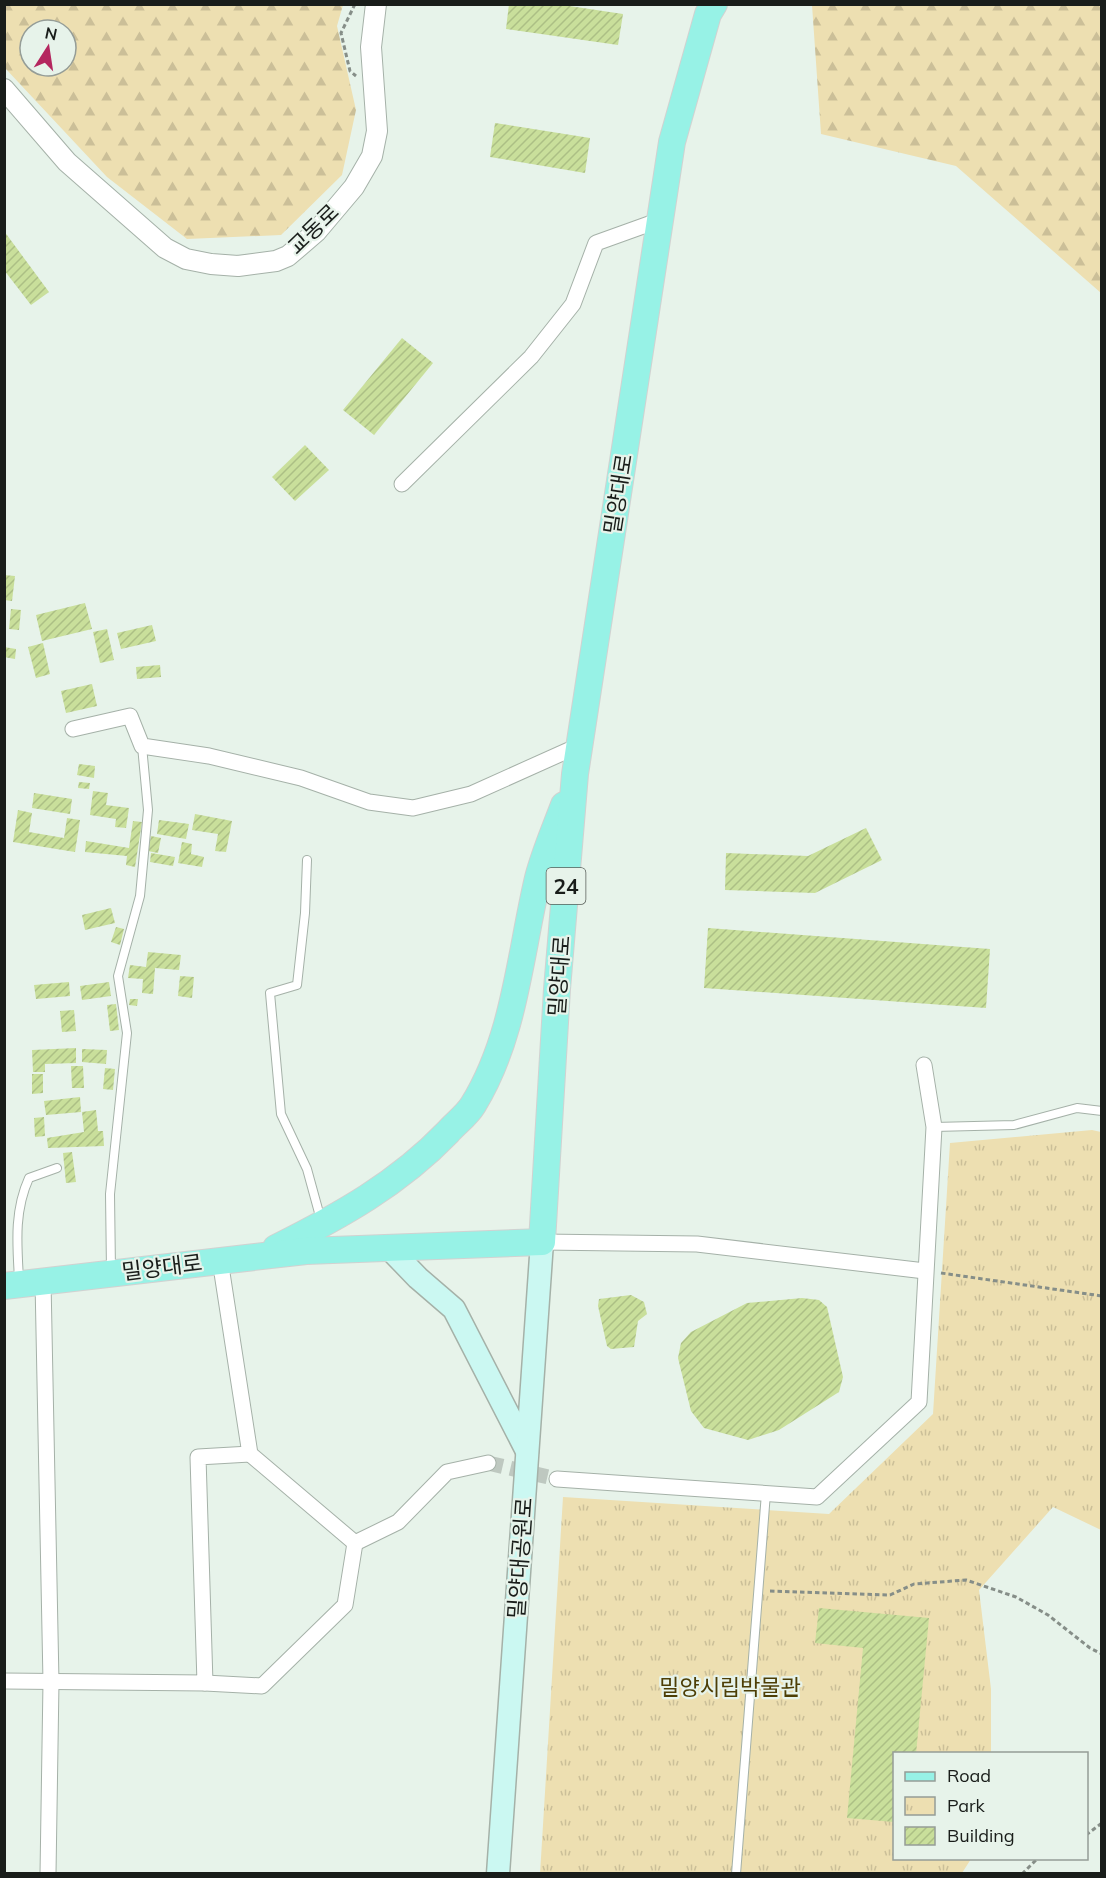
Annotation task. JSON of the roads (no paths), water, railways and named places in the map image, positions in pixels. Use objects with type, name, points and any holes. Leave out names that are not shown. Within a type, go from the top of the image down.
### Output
[{"type":"main road","name":"밀양대로","points":[[22,1284],[262,1255],[388,1247],[542,1242],[557,990],[575,774],[672,142],[708,14],[714,4]]},
{"type":"main road","points":[[262,1255],[323,1225],[394,1181],[438,1143],[472,1106],[493,1063],[513,1004],[538,876],[575,774]]},
{"type":"main road","name":"밀양대공원로","points":[[498,1874],[542,1242]]},
{"type":"main road","points":[[388,1247],[418,1278],[454,1309],[527,1451]]},
{"type":"street","name":"교동로","points":[[4,89],[67,162],[165,248],[186,259],[238,266],[276,261],[288,256],[316,232],[354,187],[372,156],[377,131],[372,88],[371,36],[376,4]]},
{"type":"street","points":[[402,484],[531,357],[573,304],[596,243],[660,220]]},
{"type":"street","points":[[73,729],[130,716],[142,746],[209,756],[301,778],[369,802],[413,808],[471,794],[580,745]]},
{"type":"street","points":[[557,1479],[817,1497],[919,1402],[934,1127],[924,1065]]},
{"type":"street","points":[[542,1242],[697,1244],[925,1271]]},
{"type":"street","points":[[220,1260],[250,1454],[355,1543]]},
{"type":"street","points":[[22,1284],[51,1682],[48,1874]]},
{"type":"street","points":[[205,1683],[198,1457],[250,1454]]},
{"type":"street","points":[[355,1543],[398,1522],[447,1472],[488,1463]]},
{"type":"street","points":[[4,1681],[205,1683],[262,1686],[345,1605],[355,1543]]},
{"type":"lane","points":[[111,1273],[110,1194],[127,1034],[118,976],[140,896],[148,810],[142,746]]},
{"type":"lane","points":[[307,860],[305,913],[297,985],[270,993],[281,1114],[307,1169],[323,1225]]},
{"type":"lane","points":[[934,1127],[1014,1125],[1077,1108],[1101,1111]]},
{"type":"lane","points":[[22,1284],[16,1231],[20,1197],[28,1178],[57,1168]]},
{"type":"lane","points":[[736,1874],[766,1493]]},
{"type":"tunnel","points":[[488,1463],[557,1479]]},
{"type":"park label","name":"밀양시립박물관","points":[[730,1687]]}]
